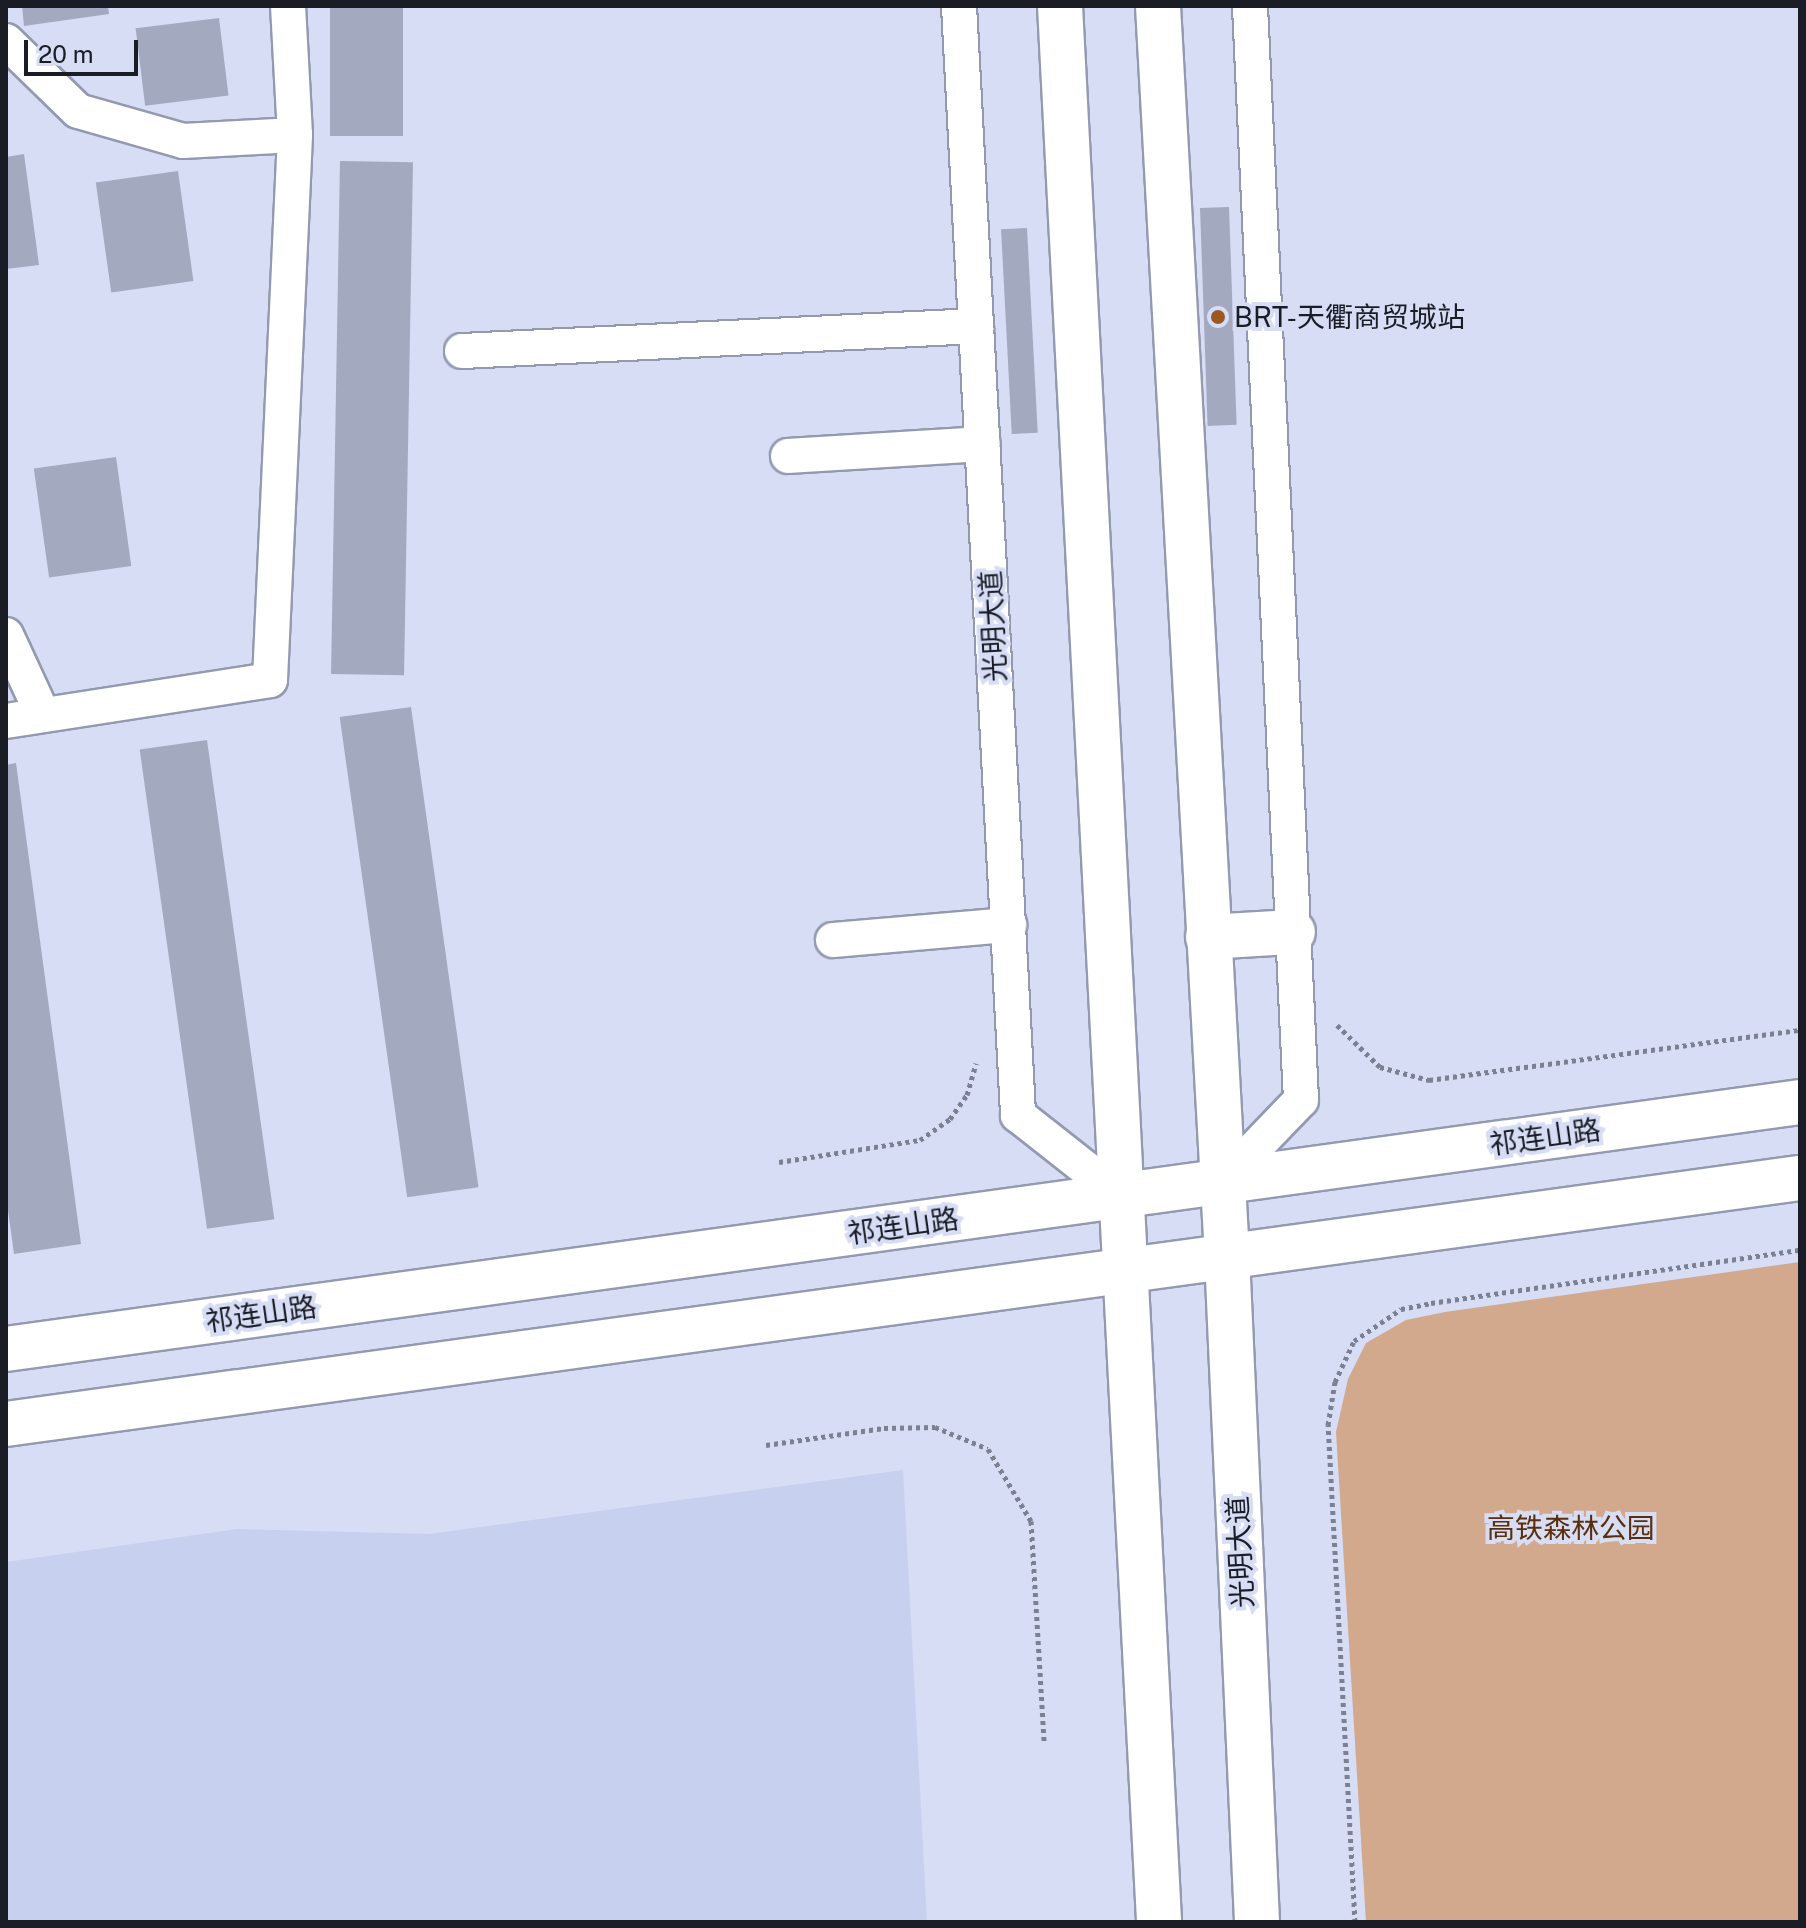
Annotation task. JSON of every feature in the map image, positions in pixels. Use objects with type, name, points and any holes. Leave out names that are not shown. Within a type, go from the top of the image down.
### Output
[{"type":"main road","points":[[1060,6],[1159,1922]]},
{"type":"main road","name":"光明大道","points":[[1158,6],[1227,1256],[1257,1922]]},
{"type":"main road","points":[[1208,937],[1293,932]]},
{"type":"main road","name":"祁连山路","points":[[6,1349],[1800,1102]]},
{"type":"main road","points":[[6,1424],[1800,1178]]},
{"type":"street","points":[[6,721],[270,680],[295,135],[288,6]]},
{"type":"street","name":"光明大道","points":[[959,6],[1018,1115],[1121,1196]]},
{"type":"street","points":[[1223,1181],[1301,1100],[1250,6]]},
{"type":"street","points":[[6,41],[78,111],[183,141],[295,135]]},
{"type":"street","points":[[462,351],[976,326]]},
{"type":"street","points":[[788,456],[983,444]]},
{"type":"street","points":[[6,635],[43,715]]},
{"type":"street","points":[[833,940],[1009,925]]},
{"type":"path","points":[[1335,1017],[1338,1030],[1380,1067],[1429,1080],[1800,1030]]},
{"type":"path","points":[[779,1162],[920,1140],[950,1119],[967,1095],[978,1059]]},
{"type":"path","points":[[1355,1922],[1328,1425],[1335,1382],[1354,1341],[1401,1309],[1800,1250]]},
{"type":"path","points":[[766,1445],[884,1428],[935,1427],[988,1449],[1031,1521],[1044,1742]]},
{"type":"shaded area","points":[[903,1470],[927,1922],[6,1922],[6,1562],[237,1529],[429,1534]]},
{"type":"green space","name":"高铁森林公园","points":[[1800,1262],[1800,1922],[1366,1922],[1336,1432],[1348,1379],[1366,1343],[1406,1320],[1445,1312]]},
{"type":"building","points":[[22,6],[108,6],[109,14],[24,26]]},
{"type":"building","points":[[330,6],[403,6],[403,136],[330,136]]},
{"type":"building","points":[[219,18],[229,95],[145,106],[136,28]]},
{"type":"building","points":[[24,154],[39,265],[6,269],[6,157]]},
{"type":"building","points":[[340,161],[413,162],[404,675],[331,674]]},
{"type":"building","points":[[178,171],[193,281],[111,292],[96,183]]},
{"type":"building","name":"BRT-天衢商贸城站","points":[[1229,207],[1237,425],[1208,426],[1200,208]]},
{"type":"building","points":[[1027,228],[1038,433],[1012,434],[1001,229]]},
{"type":"building","points":[[116,457],[131,566],[49,577],[34,469]]},
{"type":"building","points":[[411,707],[478,1187],[407,1197],[340,717]]},
{"type":"building","points":[[207,740],[274,1219],[207,1229],[140,749]]},
{"type":"building","points":[[16,763],[81,1244],[14,1254],[6,1196],[6,765]]},
{"type":"place","name":"BRT-天衢商贸城站","points":[[1218,317]]}]
